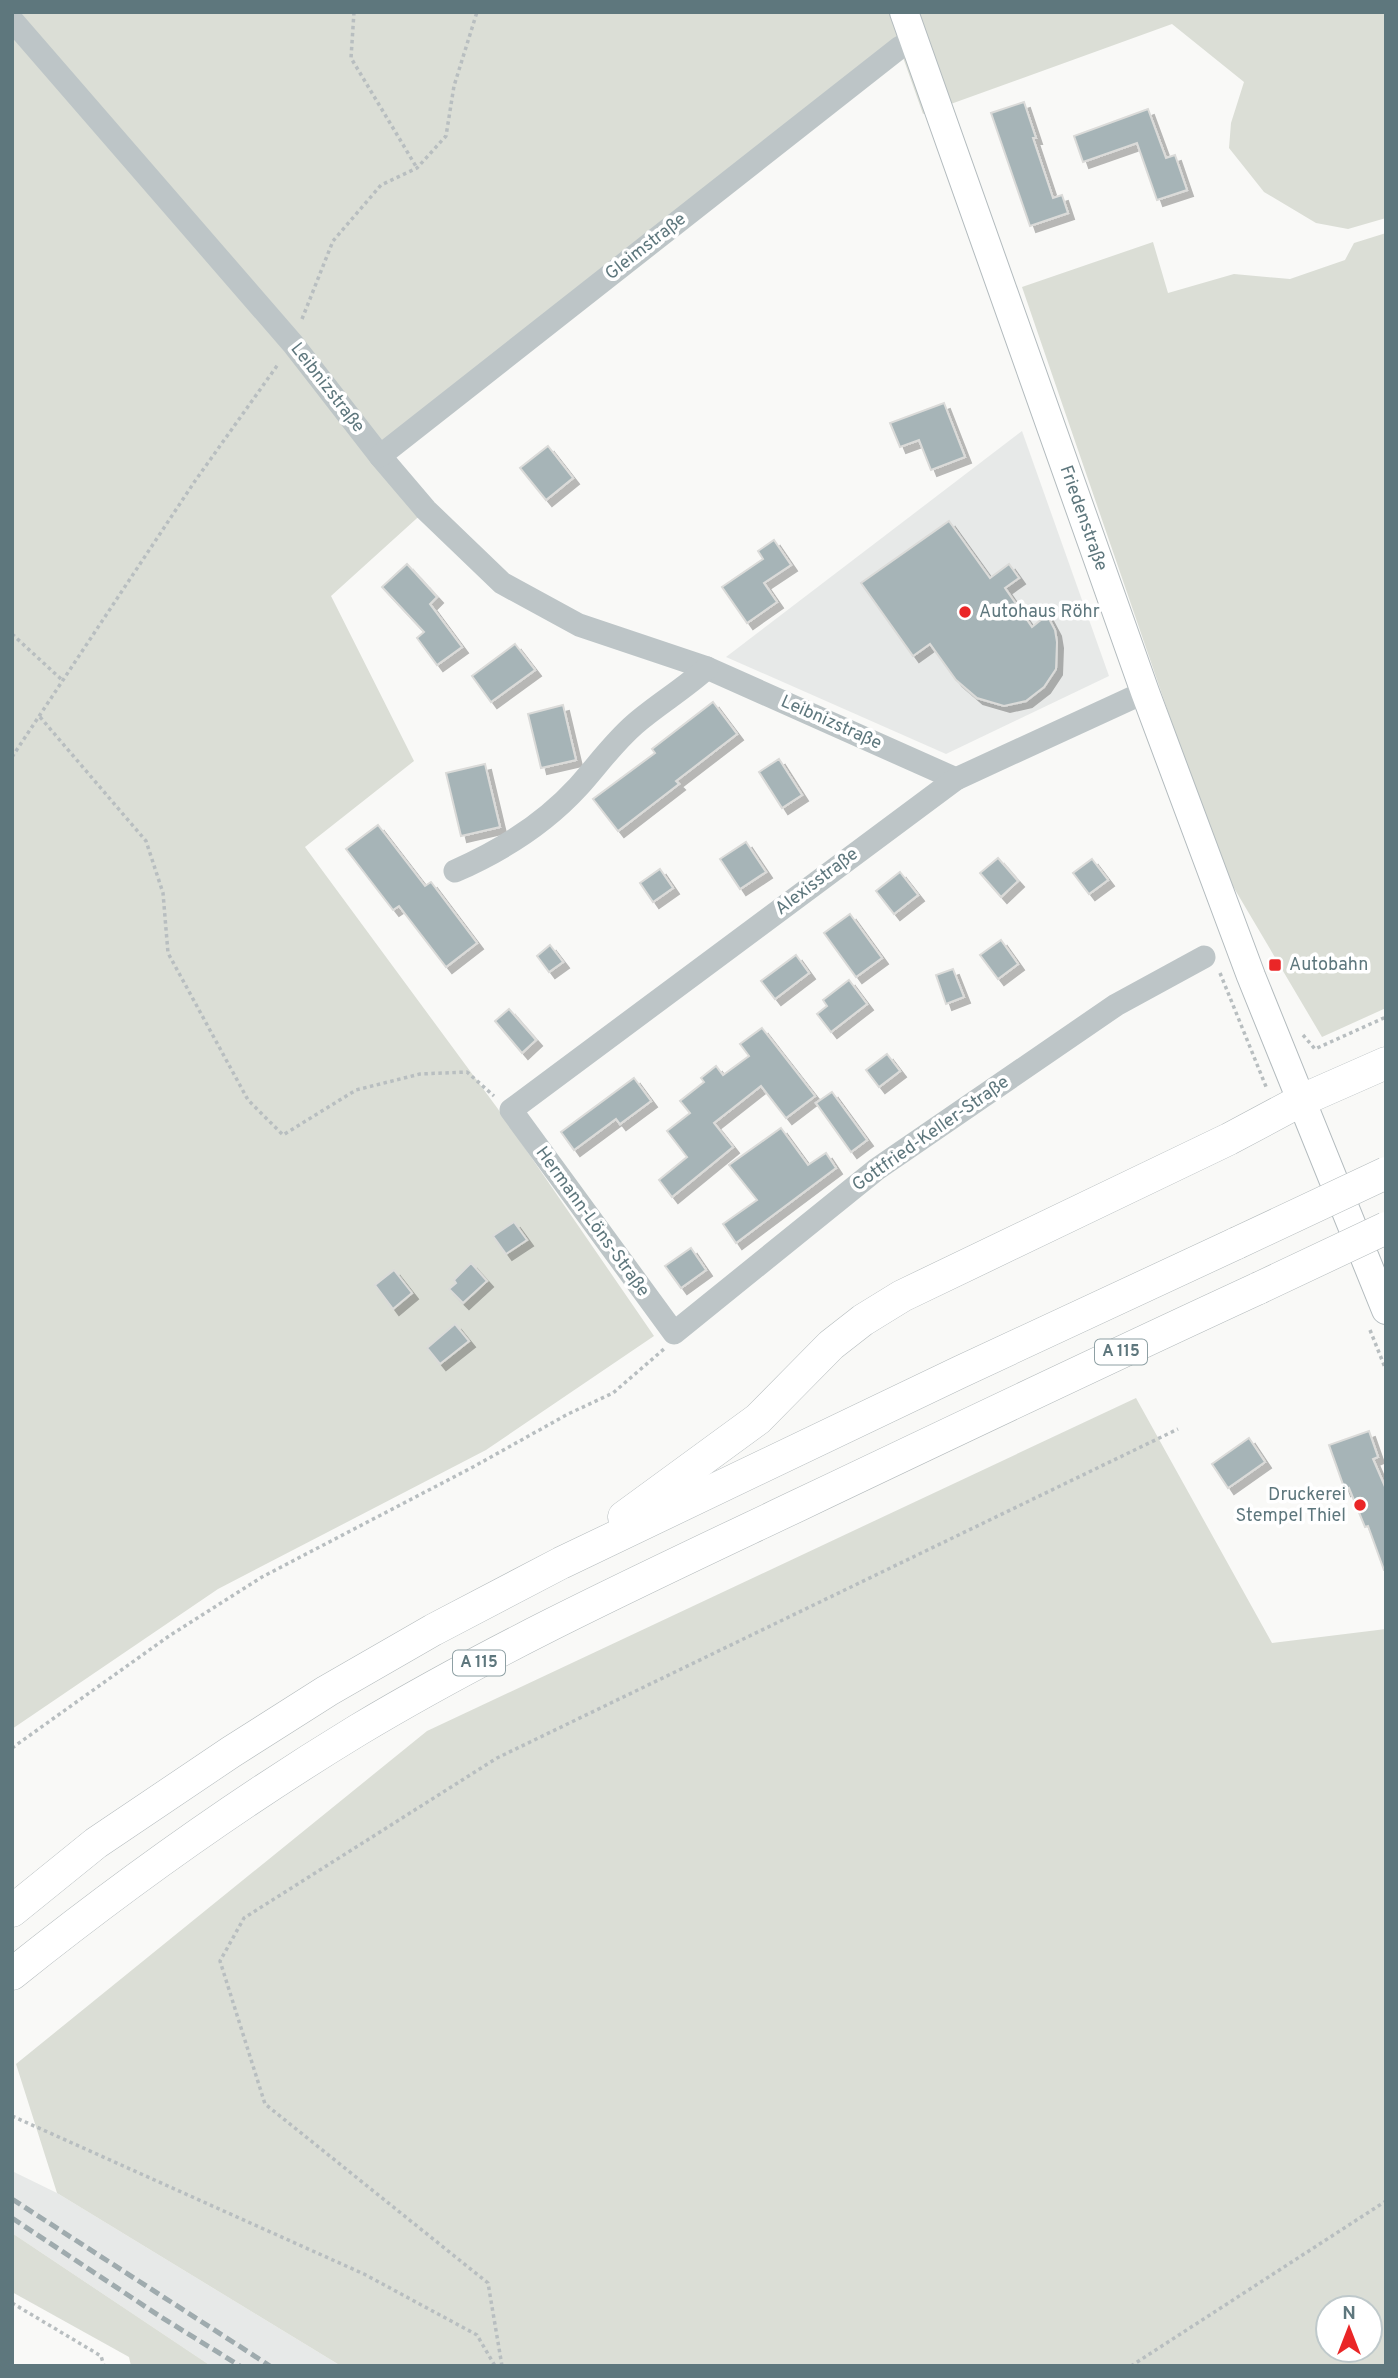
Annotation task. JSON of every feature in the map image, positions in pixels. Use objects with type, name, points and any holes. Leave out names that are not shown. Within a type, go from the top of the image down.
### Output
[{"type":"highway","points":[[561,1563],[758,1419],[831,1345],[863,1320],[902,1296],[1229,1139],[1302,1100],[1386,1063]]},
{"type":"highway","points":[[12,1911],[96,1843],[231,1752],[432,1630],[561,1563],[960,1372],[1386,1174]]},
{"type":"highway","name":"A 115","points":[[12,1974],[169,1856],[261,1793],[358,1730],[456,1675],[675,1563],[1386,1228]]},
{"type":"main road","name":"Friedenstraße","points":[[904,12],[1145,692],[1251,976],[1386,1310]]},
{"type":"street","name":"Leibnizstraße","points":[[12,20],[293,344],[380,456],[426,510],[502,583],[579,625],[707,668],[956,779]]},
{"type":"street","name":"Gleimstraße","points":[[380,456],[888,57],[914,40]]},
{"type":"street","points":[[455,871],[488,856],[559,807],[635,723],[690,684],[707,668]]},
{"type":"street","name":"Alexisstraße","points":[[511,1110],[956,779],[1145,692]]},
{"type":"street","name":"Gottfried-Keller-Straße","points":[[674,1333],[877,1169],[1116,1005],[1204,957]]},
{"type":"street","name":"Hermann-Löns-Straße","points":[[511,1110],[674,1333]]},
{"type":"path","points":[[354,12],[351,58],[416,167]]},
{"type":"path","points":[[12,757],[195,481],[293,344],[333,241],[380,185],[416,167],[446,136],[454,86],[477,12]]},
{"type":"path","points":[[12,634],[62,680]]},
{"type":"path","points":[[40,717],[146,841],[163,893],[168,953],[248,1100],[284,1135],[356,1090],[420,1074],[467,1072],[511,1110]]},
{"type":"path","points":[[1301,1032],[1315,1049],[1386,1017]]},
{"type":"path","points":[[12,1748],[169,1636],[262,1577],[473,1467],[568,1414],[613,1393],[660,1354],[674,1333]]},
{"type":"path","points":[[502,2366],[488,2283],[265,2104],[220,1961],[244,1918],[497,1758],[1178,1429]]},
{"type":"path","points":[[12,2116],[364,2274],[477,2335],[495,2366]]},
{"type":"path","points":[[1131,2366],[1386,2201]]},
{"type":"path","points":[[12,2303],[101,2356],[104,2366]]},
{"type":"shaded area","points":[[12,12],[1386,12],[1386,218],[1348,229],[1316,223],[1264,192],[1229,148],[1231,123],[1244,82],[1172,24],[923,114],[900,49],[380,455],[426,510],[331,596],[414,761],[305,847],[498,1109],[654,1336],[486,1450],[218,1589],[12,1729]]},
{"type":"shaded area","points":[[1386,233],[1386,1008],[1322,1037],[1221,866],[1022,287],[1153,242],[1168,293],[1234,274],[1290,279],[1345,260],[1354,243]]},
{"type":"shaded area","points":[[1022,431],[1109,676],[946,754],[726,657]]},
{"type":"shaded area","points":[[1136,1398],[1272,1643],[1386,1629],[1386,2366],[341,2366],[57,2193],[16,2064],[427,1731]]},
{"type":"shaded area","points":[[12,2171],[57,2193],[341,2366],[211,2366],[12,2233]]},
{"type":"shaded area","points":[[12,2233],[211,2366],[131,2366],[129,2357],[12,2292]]},
{"type":"building","points":[[1024,102],[1053,198],[1062,195],[1068,213],[1030,226],[991,113]]},
{"type":"building","points":[[1148,109],[1166,158],[1175,155],[1187,190],[1157,200],[1137,143],[1083,162],[1074,136]]},
{"type":"building","points":[[944,403],[965,457],[931,470],[919,440],[900,447],[890,423]]},
{"type":"building","points":[[548,446],[573,478],[546,500],[520,468]]},
{"type":"building","points":[[949,521],[990,578],[1009,564],[1019,578],[1005,588],[1032,627],[1047,615],[1055,630],[1056,669],[1044,687],[1026,701],[1004,706],[977,698],[956,680],[930,644],[913,656],[861,583]]},
{"type":"building","points":[[774,540],[791,565],[764,583],[777,602],[747,623],[722,587],[763,559],[758,551]]},
{"type":"building","points":[[407,564],[437,597],[430,604],[462,647],[437,665],[417,638],[424,632],[382,587]]},
{"type":"building","points":[[515,644],[535,670],[491,702],[472,676]]},
{"type":"building","points":[[713,702],[737,734],[676,781],[679,784],[618,831],[593,799],[655,753],[652,749]]},
{"type":"building","points":[[563,705],[576,760],[541,768],[528,714]]},
{"type":"building","points":[[779,759],[802,795],[782,808],[759,772]]},
{"type":"building","points":[[485,764],[500,827],[461,836],[446,773]]},
{"type":"building","points":[[378,825],[425,886],[431,882],[477,943],[446,967],[399,906],[393,910],[346,849]]},
{"type":"building","points":[[746,842],[766,872],[740,889],[720,859]]},
{"type":"building","points":[[998,858],[1018,881],[1001,897],[980,873]]},
{"type":"building","points":[[1092,859],[1108,880],[1089,894],[1073,873]]},
{"type":"building","points":[[660,869],[673,888],[653,902],[640,883]]},
{"type":"building","points":[[900,872],[918,895],[894,914],[876,891]]},
{"type":"building","points":[[850,914],[882,958],[856,977],[824,933]]},
{"type":"building","points":[[1001,940],[1018,964],[998,979],[980,955]]},
{"type":"building","points":[[550,945],[563,962],[549,972],[537,956]]},
{"type":"building","points":[[796,955],[809,973],[775,999],[761,981]]},
{"type":"building","points":[[953,969],[964,997],[946,1004],[936,975]]},
{"type":"building","points":[[849,980],[867,1004],[831,1032],[817,1014],[827,1006],[823,1000]]},
{"type":"building","points":[[509,1009],[536,1040],[522,1053],[495,1021]]},
{"type":"building","points":[[762,1028],[815,1096],[786,1118],[761,1086],[714,1123],[733,1147],[672,1197],[659,1180],[687,1157],[667,1131],[690,1113],[680,1101],[704,1082],[701,1078],[716,1066],[723,1075],[749,1056],[740,1044]]},
{"type":"building","points":[[887,1054],[900,1071],[879,1087],[866,1070]]},
{"type":"building","points":[[634,1078],[651,1101],[620,1124],[616,1119],[574,1150],[561,1132]]},
{"type":"building","points":[[832,1092],[867,1140],[851,1152],[816,1103]]},
{"type":"building","points":[[781,1128],[808,1165],[826,1153],[836,1168],[736,1243],[723,1224],[757,1200],[729,1165]]},
{"type":"building","points":[[514,1222],[527,1240],[506,1254],[493,1236]]},
{"type":"building","points":[[691,1248],[706,1270],[681,1288],[665,1266]]},
{"type":"building","points":[[471,1263],[487,1281],[463,1303],[449,1289]]},
{"type":"building","points":[[394,1270],[412,1293],[393,1309],[375,1285]]},
{"type":"building","points":[[455,1324],[469,1341],[440,1364],[427,1348]]},
{"type":"building","points":[[1369,1431],[1378,1457],[1373,1459],[1386,1489],[1386,1570],[1349,1488],[1345,1490],[1329,1445]]},
{"type":"building","points":[[1249,1438],[1265,1462],[1228,1488],[1212,1464]]},
{"type":"railway","points":[[12,2199],[270,2366]]},
{"type":"railway","points":[[12,2218],[240,2366]]},
{"type":"place","name":"Autohaus Röhr","points":[[965,612]]},
{"type":"place","name":"Autobahn","points":[[1275,965]]},
{"type":"place","name":"Druckerei Stempel Thiel","points":[[1360,1505]]}]
